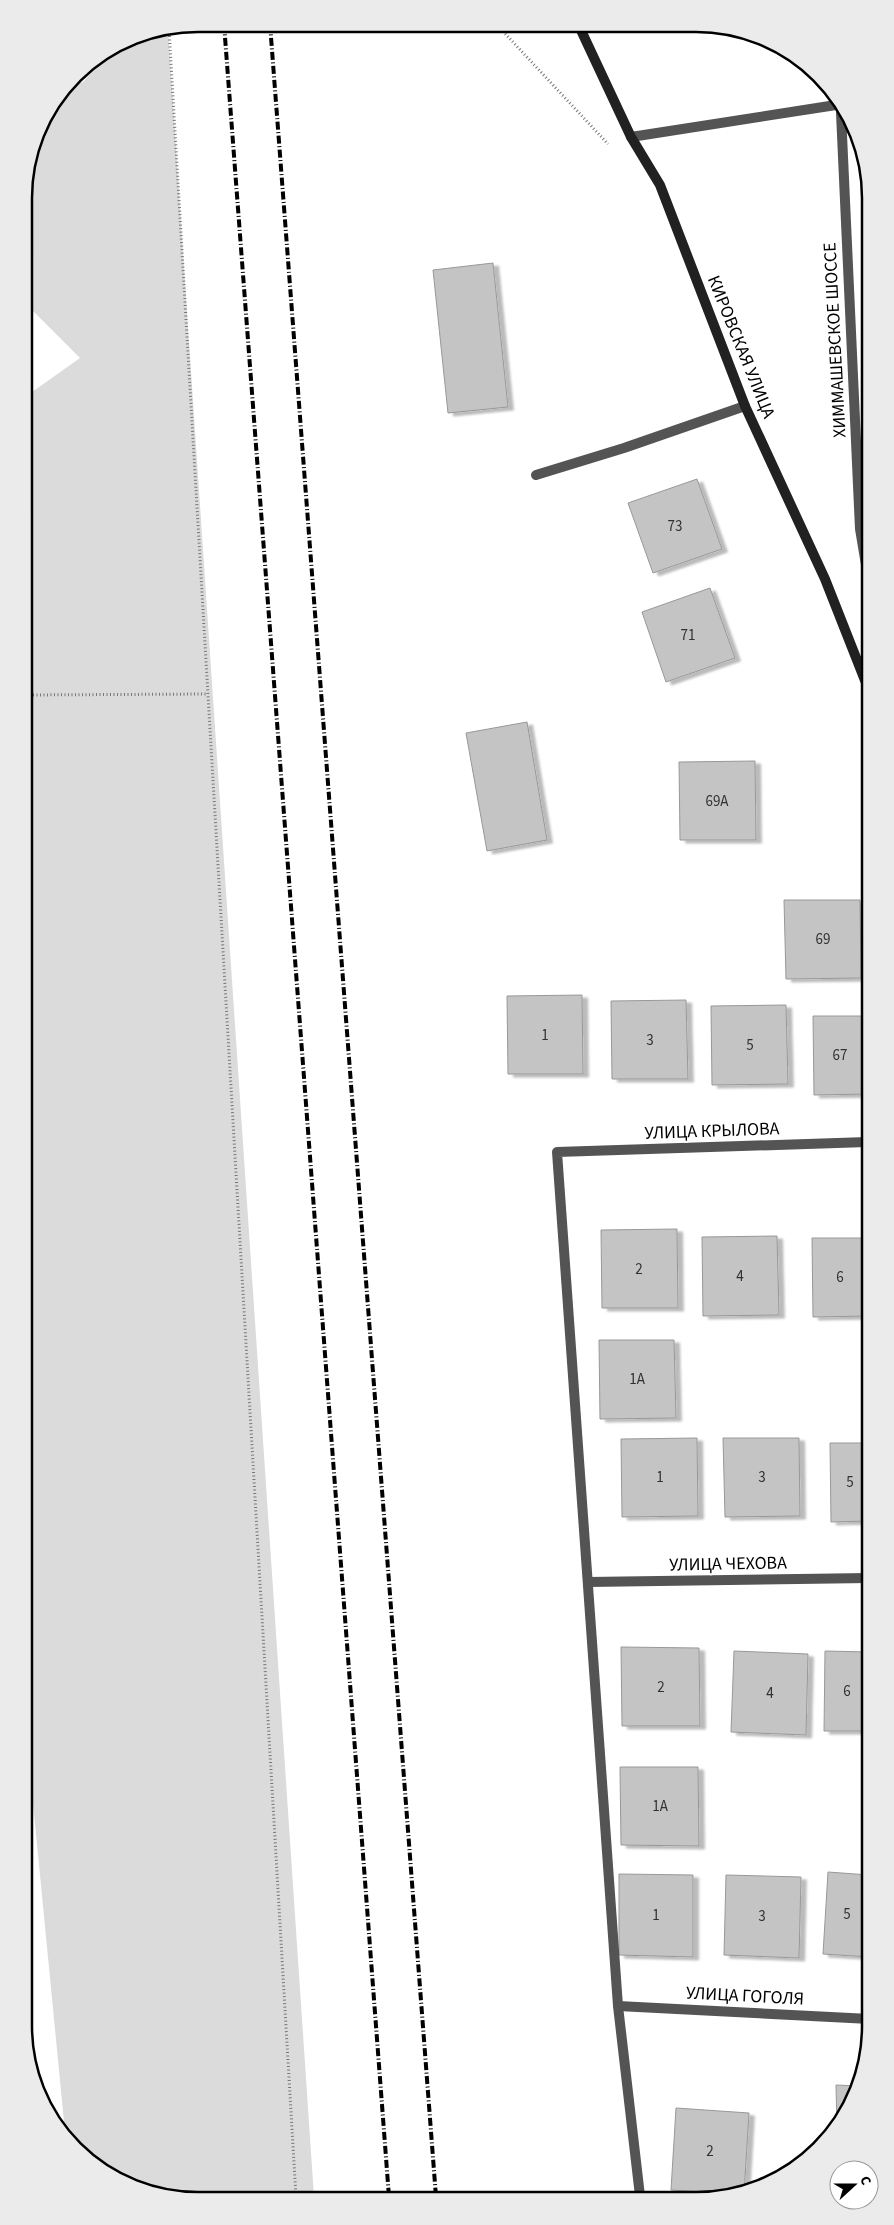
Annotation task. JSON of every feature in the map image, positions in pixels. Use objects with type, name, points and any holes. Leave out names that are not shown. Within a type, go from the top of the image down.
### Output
[{"type":"main road","name":"КИРОВСКАЯ УЛИЦА","points":[[582,32],[631,137],[660,185],[745,406],[825,578],[862,672]]},
{"type":"street","points":[[631,137],[833,105]]},
{"type":"street","name":"ХИММАШЕВСКОЕ ШОССЕ","points":[[846,130],[862,540]]},
{"type":"street","points":[[536,475],[624,448],[745,406]]},
{"type":"street","name":"УЛИЦА КРЫЛОВА","points":[[588,1582],[557,1152],[861,1142]]},
{"type":"street","name":"УЛИЦА ЧЕХОВА","points":[[588,1582],[861,1578]]},
{"type":"street","points":[[588,1582],[618,2006],[640,2192]]},
{"type":"street","name":"УЛИЦА ГОГОЛЯ","points":[[618,2006],[861,2019]]},
{"type":"path","points":[[504,32],[609,145]]},
{"type":"path","points":[[169,35],[296,2192]]},
{"type":"path","points":[[33,695],[208,694]]},
{"type":"shaded area","points":[[168,36],[314,2192],[187,2192],[145,2184],[115,2170],[97,2158],[81,2144],[64,2124],[32,1794],[33,391],[80,358],[33,311],[33,187],[36,166],[45,135],[60,106],[79,83],[83,82],[97,67],[115,55],[145,41]]},
{"type":"building","points":[[493,263],[508,407],[448,413],[433,270]]},
{"type":"building","points":[[697,479],[722,549],[653,573],[628,503]]},
{"type":"building","points":[[710,588],[735,658],[666,682],[642,612]]},
{"type":"building","points":[[527,722],[547,840],[487,851],[466,733]]},
{"type":"building","points":[[755,761],[756,840],[680,840],[679,762]]},
{"type":"building","points":[[784,900],[860,900],[861,978],[786,979]]},
{"type":"building","points":[[582,995],[583,1074],[508,1074],[507,996]]},
{"type":"building","points":[[686,1000],[688,1079],[612,1079],[611,1001]]},
{"type":"building","points":[[786,1005],[788,1084],[712,1085],[711,1006]]},
{"type":"building","points":[[813,1016],[862,1016],[862,1094],[814,1095]]},
{"type":"building","points":[[677,1229],[678,1308],[602,1308],[601,1230]]},
{"type":"building","points":[[777,1236],[779,1315],[703,1316],[702,1237]]},
{"type":"building","points":[[812,1238],[861,1238],[861,1316],[813,1317]]},
{"type":"building","points":[[599,1340],[674,1340],[676,1418],[600,1419]]},
{"type":"building","points":[[697,1438],[698,1516],[622,1517],[621,1439]]},
{"type":"building","points":[[723,1438],[799,1438],[800,1516],[725,1517]]},
{"type":"building","points":[[830,1443],[861,1443],[861,1521],[831,1522]]},
{"type":"building","points":[[621,1647],[699,1648],[700,1726],[622,1726]]},
{"type":"building","points":[[734,1651],[808,1654],[806,1735],[731,1732]]},
{"type":"building","points":[[825,1651],[861,1652],[861,1731],[824,1731]]},
{"type":"building","points":[[620,1767],[698,1767],[699,1846],[621,1845]]},
{"type":"building","points":[[828,1872],[861,1874],[861,1956],[823,1954]]},
{"type":"building","points":[[619,1874],[693,1875],[693,1957],[619,1955]]},
{"type":"building","points":[[726,1875],[801,1877],[799,1958],[724,1955]]},
{"type":"building","points":[[836,2085],[851,2086],[849,2090],[837,2114]]},
{"type":"building","points":[[676,2108],[749,2113],[745,2185],[717,2191],[671,2190]]},
{"type":"railway","points":[[225,32],[389,2192]]},
{"type":"railway","points":[[271,32],[436,2192]]}]
